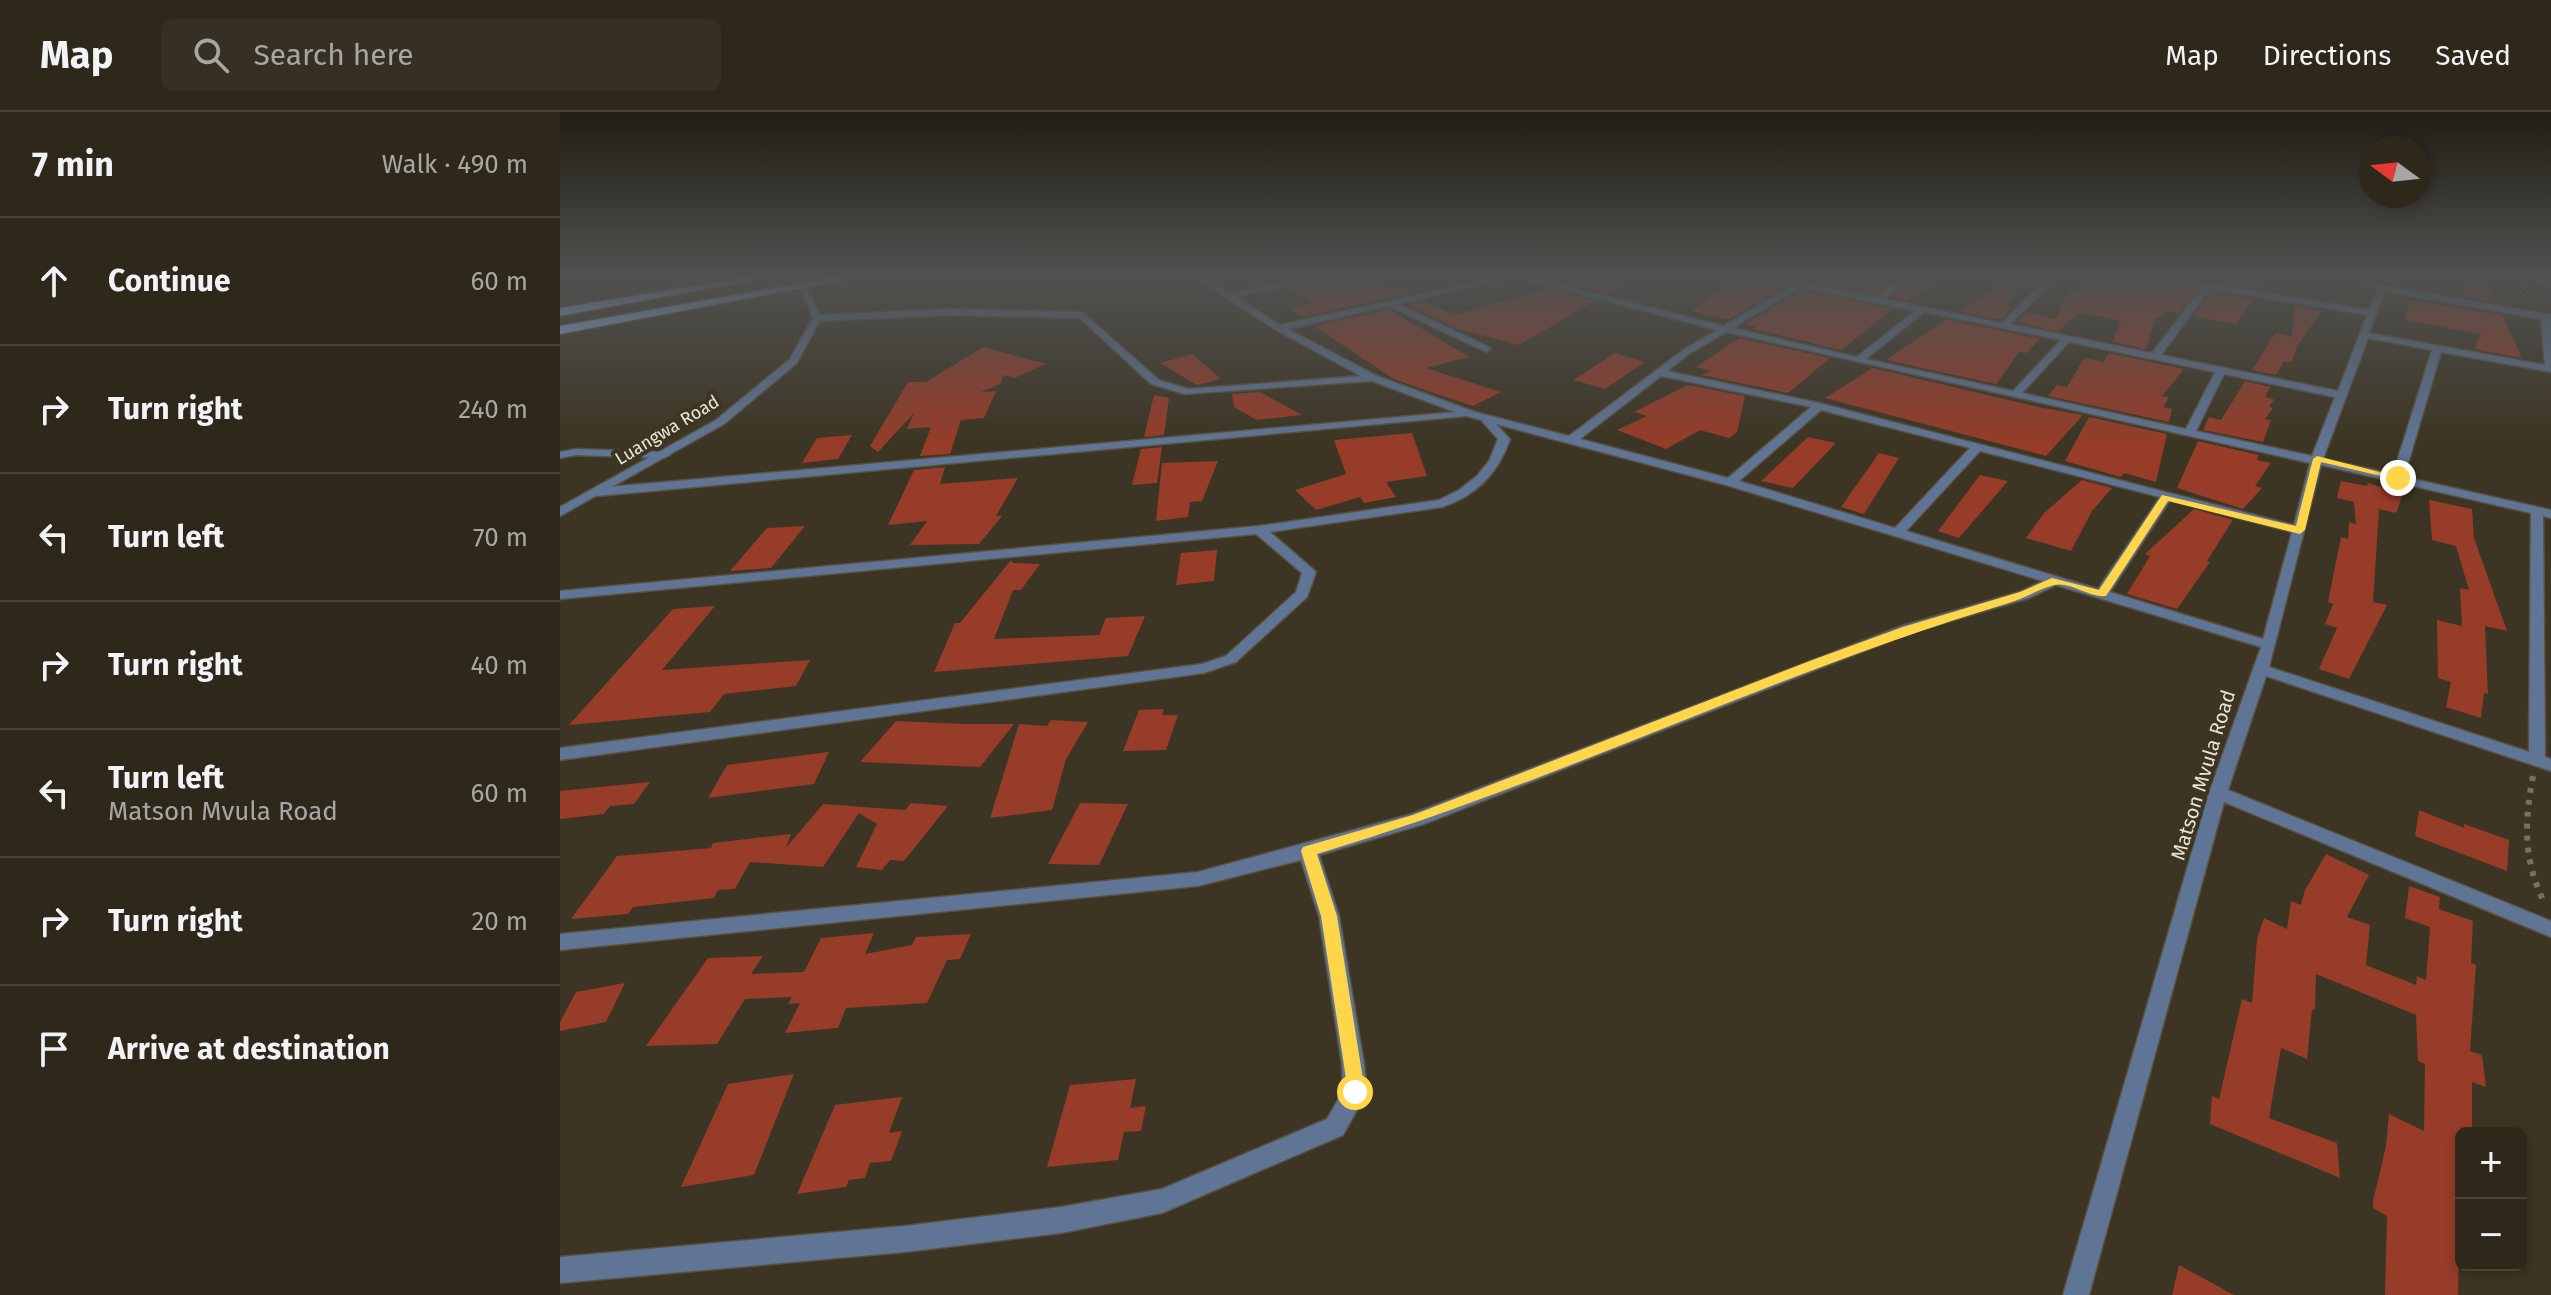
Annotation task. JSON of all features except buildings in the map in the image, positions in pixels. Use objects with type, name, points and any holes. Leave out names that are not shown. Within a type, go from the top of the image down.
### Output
[{"type":"street","name":"Luangwa Road","points":[[560,512],[720,422],[782,372],[802,349],[809,334]]},
{"type":"street","points":[[1103,334],[1155,382],[1188,392],[1373,378]]},
{"type":"street","points":[[1291,334],[1373,378],[1471,414],[1730,482],[2269,645]]},
{"type":"street","points":[[1455,334],[1486,349]]},
{"type":"street","points":[[1573,439],[1716,334]]},
{"type":"street","points":[[1747,334],[2544,512],[2544,762],[2260,669]]},
{"type":"street","points":[[1860,359],[1891,334]]},
{"type":"street","points":[[2045,334],[2342,395]]},
{"type":"street","points":[[2155,356],[2172,334]]},
{"type":"street","points":[[2364,335],[2551,369],[2549,334]]},
{"type":"street","name":"Matson Mvula Road","points":[[2076,1295],[2218,793],[2269,645],[2317,459],[2364,335]]},
{"type":"street","points":[[2017,393],[2067,339]]},
{"type":"street","points":[[2398,478],[2437,348]]},
{"type":"street","points":[[2190,431],[2221,371]]},
{"type":"street","points":[[1660,373],[1819,406],[2300,530]]},
{"type":"street","points":[[1730,482],[1819,406]]},
{"type":"street","points":[[597,492],[1471,414]]},
{"type":"street","points":[[560,595],[1259,530],[1442,503],[1460,496],[1495,465],[1504,439],[1485,418]]},
{"type":"street","points":[[1898,532],[1976,448]]},
{"type":"street","points":[[560,455],[576,452],[664,455]]},
{"type":"street","points":[[2102,594],[2166,497]]},
{"type":"street","points":[[560,754],[1204,668],[1231,659],[1302,594],[1309,572],[1259,530]]},
{"type":"street","points":[[560,942],[1198,879],[1418,819],[1834,656],[1907,629],[2024,595],[2056,580]]},
{"type":"street","points":[[2218,793],[2551,929]]},
{"type":"street","points":[[560,1270],[905,1239],[1076,1218],[1162,1201],[1335,1127],[1355,1092],[1354,1078],[1329,916],[1308,851]]},
{"type":"path","points":[[2544,762],[2522,831],[2530,879],[2551,916]]},
{"type":"route","points":[[1355,1092],[1329,916],[1308,851],[1418,819],[1907,629],[2024,595],[2056,580],[2102,594],[2166,497],[2300,530],[2317,459],[2398,478]]}]
